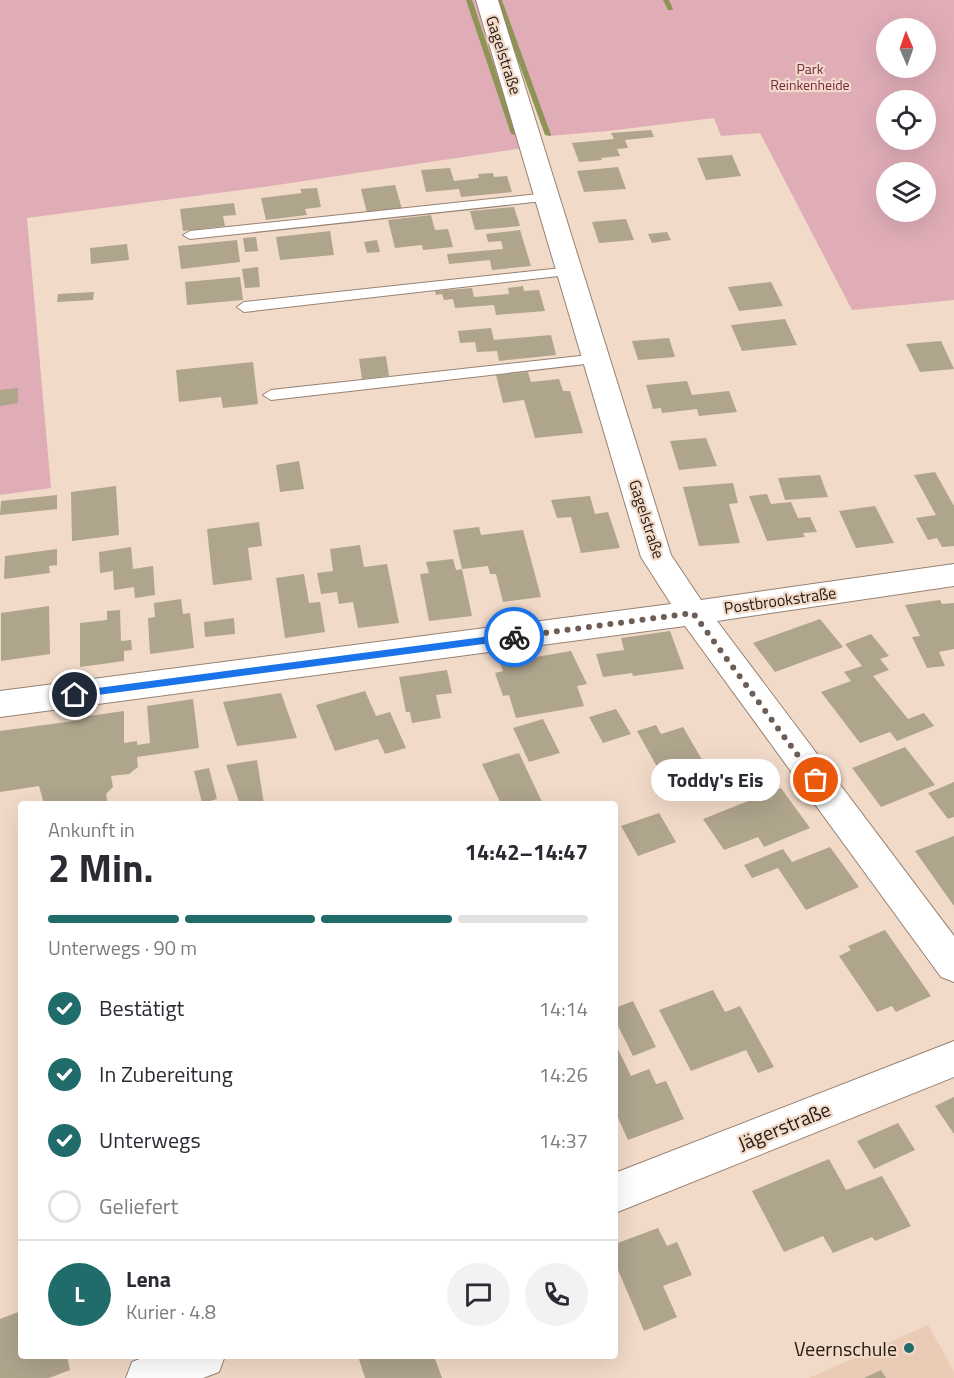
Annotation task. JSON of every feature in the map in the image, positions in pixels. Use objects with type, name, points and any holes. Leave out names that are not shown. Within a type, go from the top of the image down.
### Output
[{"type":"street","name":"Gagelstraße","points":[[487,0],[656,556],[693,613],[954,965]]},
{"type":"street","name":"Postbrookstraße","points":[[0,705],[693,613],[954,575]]},
{"type":"street","name":"Jägerstraße","points":[[618,1192],[954,1059]]},
{"type":"street","points":[[148,1378],[196,1359]]},
{"type":"lane","points":[[190,235],[548,197]]},
{"type":"lane","points":[[244,307],[571,271]]},
{"type":"lane","points":[[271,395],[598,359]]},
{"type":"shaded area","name":"Veernschule","points":[[928,1325],[954,1371],[954,1378],[809,1378]]},
{"type":"green space","points":[[0,0],[477,0],[523,148],[264,187],[27,218],[51,488],[0,495]]},
{"type":"green space","name":"Park Reinkenheide","points":[[502,0],[954,0],[954,300],[852,310],[760,133],[721,136],[714,118],[549,136]]},
{"type":"building","points":[[651,130],[654,137],[625,140],[628,148],[617,149],[620,156],[601,158],[602,160],[579,162],[572,143],[614,139],[611,133]]},
{"type":"building","points":[[732,155],[741,176],[706,180],[697,158]]},
{"type":"building","points":[[618,167],[626,189],[584,192],[577,171]]},
{"type":"building","points":[[450,168],[454,181],[479,178],[478,174],[493,173],[494,177],[507,176],[512,192],[461,197],[459,189],[426,192],[421,170]]},
{"type":"building","points":[[395,185],[402,209],[367,213],[361,189]]},
{"type":"building","points":[[317,188],[321,207],[305,209],[307,215],[266,220],[261,198],[302,193],[300,189]]},
{"type":"building","points":[[234,203],[236,215],[223,216],[225,226],[183,231],[180,209]]},
{"type":"building","points":[[514,207],[520,226],[475,230],[470,211]]},
{"type":"building","points":[[431,215],[435,230],[448,229],[453,247],[423,250],[422,245],[395,248],[388,220]]},
{"type":"building","points":[[626,219],[634,240],[599,243],[592,222]]},
{"type":"building","points":[[520,230],[531,266],[492,270],[490,260],[449,264],[447,254],[503,249],[501,241],[488,242],[486,234]]},
{"type":"building","points":[[330,231],[334,255],[280,260],[276,237]]},
{"type":"building","points":[[667,232],[671,240],[652,243],[648,234]]},
{"type":"building","points":[[256,237],[258,251],[245,252],[243,238]]},
{"type":"building","points":[[237,240],[240,262],[181,269],[178,246]]},
{"type":"building","points":[[377,240],[380,252],[367,253],[364,242]]},
{"type":"building","points":[[127,244],[129,260],[91,264],[90,248]]},
{"type":"building","points":[[258,267],[260,287],[245,288],[242,269]]},
{"type":"building","points":[[240,277],[243,300],[187,305],[185,282]]},
{"type":"building","points":[[771,282],[783,306],[739,311],[728,287]]},
{"type":"building","points":[[523,286],[524,291],[539,290],[545,311],[496,315],[494,305],[455,308],[453,299],[444,300],[442,294],[436,295],[435,291],[472,288],[474,297],[509,294],[508,288]]},
{"type":"building","points":[[94,292],[93,300],[57,302],[58,294]]},
{"type":"building","points":[[785,319],[797,345],[742,351],[731,325]]},
{"type":"building","points":[[491,328],[494,340],[551,335],[556,355],[499,361],[497,351],[477,352],[475,342],[460,343],[458,331]]},
{"type":"building","points":[[669,338],[675,357],[638,360],[632,341]]},
{"type":"building","points":[[941,341],[954,369],[920,372],[906,344]]},
{"type":"building","points":[[386,356],[389,376],[362,379],[359,359]]},
{"type":"building","points":[[253,362],[258,404],[223,408],[221,397],[179,402],[176,370]]},
{"type":"building","points":[[528,372],[531,382],[559,379],[563,391],[570,391],[583,433],[535,438],[524,400],[503,403],[496,375]]},
{"type":"building","points":[[687,381],[692,395],[729,391],[737,412],[699,416],[697,409],[662,413],[661,408],[653,409],[646,385]]},
{"type":"building","points":[[18,388],[18,403],[0,406],[0,390]]},
{"type":"building","points":[[706,438],[717,466],[679,470],[670,441]]},
{"type":"building","points":[[299,461],[304,489],[280,492],[276,465]]},
{"type":"building","points":[[935,472],[954,506],[954,546],[942,547],[937,538],[928,540],[916,518],[936,515],[914,475]]},
{"type":"building","points":[[820,475],[828,497],[785,500],[778,478]]},
{"type":"building","points":[[733,483],[738,503],[729,504],[740,543],[699,546],[683,487]]},
{"type":"building","points":[[116,486],[119,535],[72,541],[71,492]]},
{"type":"building","points":[[767,494],[771,504],[791,502],[798,518],[810,517],[817,532],[803,533],[805,537],[767,541],[749,496]]},
{"type":"building","points":[[57,495],[57,509],[0,515],[1,501]]},
{"type":"building","points":[[590,496],[595,514],[608,512],[620,548],[581,553],[571,517],[557,518],[551,500]]},
{"type":"building","points":[[875,506],[894,543],[856,548],[839,511]]},
{"type":"building","points":[[259,522],[262,546],[248,548],[252,580],[213,585],[207,529]]},
{"type":"building","points":[[479,527],[481,535],[523,530],[541,597],[503,602],[496,574],[490,574],[488,566],[462,569],[453,530]]},
{"type":"building","points":[[360,545],[364,567],[387,564],[399,623],[358,628],[353,602],[339,604],[337,592],[321,594],[317,573],[333,571],[330,549]]},
{"type":"building","points":[[131,547],[133,569],[153,566],[155,595],[135,598],[134,587],[114,590],[113,571],[100,573],[99,552]]},
{"type":"building","points":[[57,549],[57,565],[49,566],[50,573],[4,579],[5,556]]},
{"type":"building","points":[[453,559],[456,570],[462,569],[472,616],[429,621],[420,574],[429,573],[426,562]]},
{"type":"building","points":[[304,574],[309,603],[320,602],[325,632],[285,638],[276,578]]},
{"type":"building","points":[[181,599],[183,614],[190,613],[194,648],[150,654],[148,618],[155,617],[154,603]]},
{"type":"building","points":[[940,600],[942,604],[954,603],[954,649],[939,652],[945,666],[927,668],[912,637],[920,636],[905,605]]},
{"type":"building","points":[[49,606],[50,654],[1,661],[1,613]]},
{"type":"building","points":[[120,610],[121,641],[131,640],[132,650],[124,651],[124,661],[80,667],[80,623],[107,620],[107,611]]},
{"type":"building","points":[[234,618],[235,634],[205,637],[204,622]]},
{"type":"building","points":[[820,619],[843,647],[775,672],[753,643]]},
{"type":"building","points":[[670,631],[684,669],[633,676],[632,673],[603,677],[596,654],[624,650],[621,638]]},
{"type":"building","points":[[871,634],[889,656],[880,659],[889,670],[873,676],[908,719],[924,713],[934,726],[897,741],[890,732],[860,743],[821,692],[851,681],[844,672],[862,666],[845,644]]},
{"type":"building","points":[[571,651],[587,684],[577,686],[584,706],[516,718],[509,695],[503,696],[495,673],[503,671],[500,663]]},
{"type":"building","points":[[447,670],[452,693],[436,695],[441,718],[412,723],[410,712],[406,712],[399,677]]},
{"type":"building","points":[[365,691],[376,716],[390,712],[406,748],[385,754],[378,739],[335,751],[316,705]]},
{"type":"building","points":[[281,693],[297,738],[237,746],[223,702]]},
{"type":"building","points":[[193,699],[199,748],[137,757],[138,767],[129,774],[111,776],[113,787],[106,794],[107,801],[43,801],[39,786],[0,792],[0,731],[81,720],[81,717],[124,711],[124,743],[137,741],[137,745],[150,743],[147,706]]},
{"type":"building","points":[[616,709],[631,734],[603,743],[589,717]]},
{"type":"building","points":[[543,719],[560,753],[529,762],[513,728]]},
{"type":"building","points":[[656,725],[661,734],[683,727],[716,784],[674,797],[637,731]]},
{"type":"building","points":[[905,747],[935,785],[881,807],[852,768]]},
{"type":"building","points":[[519,753],[542,801],[500,801],[482,764]]},
{"type":"building","points":[[257,760],[264,801],[239,801],[226,765]]},
{"type":"building","points":[[209,768],[217,799],[202,801],[194,771]]},
{"type":"building","points":[[954,782],[954,817],[948,819],[928,793]]},
{"type":"building","points":[[781,788],[810,828],[764,847],[758,837],[724,850],[703,819]]},
{"type":"building","points":[[659,813],[676,842],[638,856],[621,826]]},
{"type":"building","points":[[954,836],[954,906],[915,851]]},
{"type":"building","points":[[830,847],[859,887],[806,910],[778,868],[752,878],[744,865],[783,849],[792,862]]},
{"type":"building","points":[[885,930],[931,996],[896,1012],[892,1006],[877,1012],[839,956],[851,950],[848,946]]},
{"type":"building","points":[[713,990],[725,1012],[740,1006],[774,1067],[758,1073],[746,1050],[691,1071],[659,1010]]},
{"type":"building","points":[[633,1001],[656,1047],[633,1056],[618,1026],[618,1007]]},
{"type":"building","points":[[618,1049],[631,1076],[649,1069],[656,1084],[666,1081],[684,1119],[628,1140],[618,1118]]},
{"type":"building","points":[[954,1097],[954,1134],[935,1106]]},
{"type":"building","points":[[898,1123],[915,1150],[874,1169],[857,1141]]},
{"type":"building","points":[[829,1159],[846,1190],[882,1176],[911,1226],[875,1241],[872,1237],[833,1253],[823,1236],[784,1252],[752,1191]]},
{"type":"building","points":[[658,1228],[667,1246],[677,1242],[692,1275],[663,1286],[677,1317],[644,1331],[618,1270],[618,1243]]},
{"type":"building","points":[[18,1312],[18,1359],[68,1359],[70,1370],[49,1378],[0,1378],[0,1319]]},
{"type":"building","points":[[359,1359],[435,1359],[442,1378],[365,1378]]},
{"type":"building","points":[[881,1370],[886,1378],[864,1378]]},
{"type":"waterway","points":[[469,0],[514,134]]},
{"type":"waterway","points":[[499,0],[548,135]]},
{"type":"waterway","points":[[666,0],[670,9]]},
{"type":"way so far","points":[[514,637],[693,613],[816,780]]},
{"type":"place","name":"Toddy's Eis","points":[[816,780]]},
{"type":"place","name":"Veernschule","points":[[909,1348]]},
{"type":"route","points":[[75,695],[514,637]]}]
